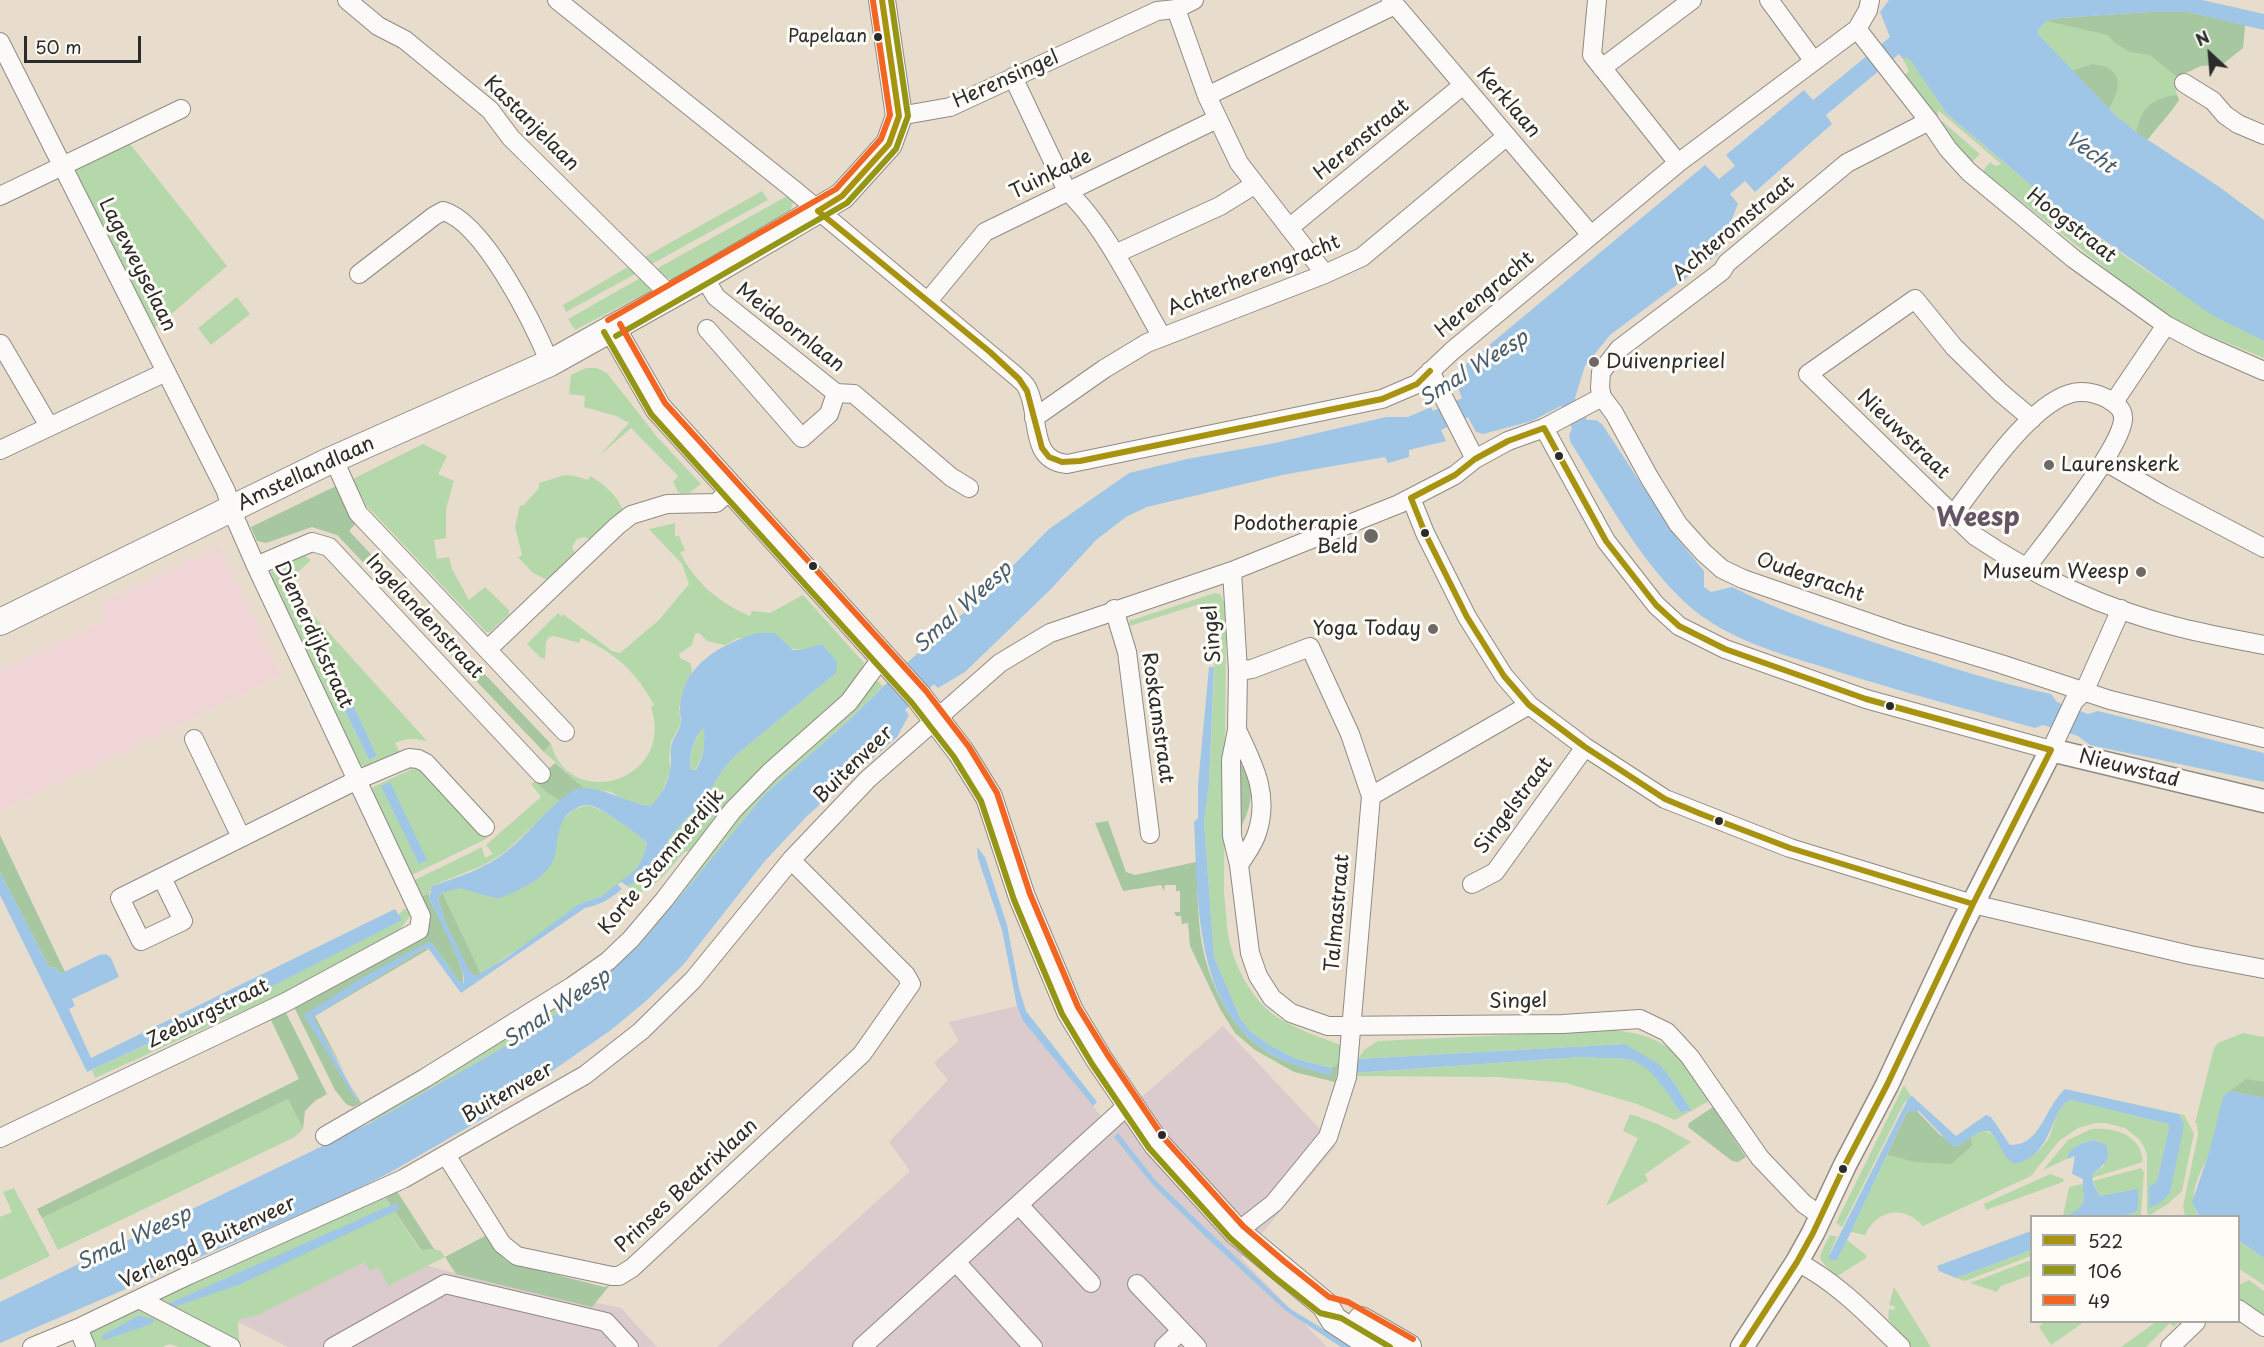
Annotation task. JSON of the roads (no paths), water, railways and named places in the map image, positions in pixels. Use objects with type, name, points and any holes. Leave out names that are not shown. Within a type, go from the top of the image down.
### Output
[{"type":"main road","points":[[818,211],[842,196],[889,144],[899,116],[882,0]]},
{"type":"main road","name":"Amstellandlaan","points":[[0,622],[334,460],[550,363],[704,278],[818,211]]},
{"type":"main road","points":[[612,328],[658,408],[938,719],[989,797],[1022,897],[1070,1011],[1156,1143],[1237,1232],[1325,1305],[1334,1320],[1375,1347]]},
{"type":"main road","points":[[1325,1305],[1344,1310],[1408,1347]]},
{"type":"street","name":"Kastanjelaan","points":[[346,0],[378,26],[405,40],[490,110],[511,138],[671,296]]},
{"type":"street","points":[[557,0],[793,189],[1026,386],[1034,417]]},
{"type":"street","name":"Herensingel","points":[[899,116],[950,106],[1157,11],[1176,9],[1194,0]]},
{"type":"street","points":[[1597,0],[1592,55],[1678,163]]},
{"type":"street","points":[[1602,68],[1692,0]]},
{"type":"street","points":[[1769,0],[1813,60]]},
{"type":"street","points":[[1857,29],[1868,10],[1870,0]]},
{"type":"street","points":[[1207,96],[1393,2]]},
{"type":"street","name":"Kerklaan","points":[[1393,2],[1462,86],[1591,235]]},
{"type":"street","points":[[1176,9],[1207,96],[1239,163],[1325,274]]},
{"type":"street","name":"Herengracht","points":[[1034,417],[1042,450],[1057,463],[1067,464],[1382,399],[1417,384],[1430,370],[1678,163],[1857,29]]},
{"type":"street","name":"Hoogstraat","points":[[1857,29],[1969,172],[2074,259],[2166,325],[2200,343],[2264,371]]},
{"type":"street","name":"Lageweyselaan","points":[[0,42],[226,491],[231,509]]},
{"type":"street","points":[[1013,77],[1067,191],[1115,254],[1162,337]]},
{"type":"street","points":[[2184,84],[2213,101],[2231,120],[2264,135]]},
{"type":"street","name":"Herenstraat","points":[[1289,228],[1462,86]]},
{"type":"street","points":[[0,196],[181,109]]},
{"type":"street","name":"Tuinkade","points":[[928,301],[985,232],[1217,119]]},
{"type":"street","name":"Achteromstraat","points":[[1602,397],[1599,388],[1601,372],[1619,349],[1722,271],[1727,264],[1847,163],[1929,121]]},
{"type":"street","name":"Achterherengracht","points":[[1034,417],[1104,369],[1147,343],[1325,274],[1362,257],[1507,136]]},
{"type":"street","points":[[1115,254],[1220,206],[1254,184]]},
{"type":"street","points":[[359,274],[434,216],[443,211],[449,213],[472,232],[501,269],[538,335],[550,363]]},
{"type":"street","name":"Meidoornlaan","points":[[704,278],[716,297],[836,393],[829,414],[802,438],[707,329]]},
{"type":"street","name":"Nieuwstraat","points":[[2032,419],[2000,392],[1954,347],[1915,299],[1808,374],[1975,536],[2026,568],[2121,609],[2173,626],[2264,645]]},
{"type":"street","points":[[2114,402],[2166,325]]},
{"type":"street","points":[[1,344],[49,426]]},
{"type":"street","points":[[1430,370],[1475,459]]},
{"type":"street","points":[[0,450],[166,372]]},
{"type":"street","points":[[1953,515],[1998,456],[2032,419],[2056,400],[2070,393],[2085,392],[2100,395],[2114,402],[2121,409],[2123,419],[2104,461],[2026,568]]},
{"type":"street","points":[[836,393],[854,394],[951,477],[969,488]]},
{"type":"street","name":"Buitenveer","points":[[403,1179],[585,1075],[641,1030],[693,980],[791,860],[868,779],[1000,663],[1050,633],[1114,609],[1232,571],[1411,498],[1455,475],[1475,459],[1514,438],[1544,428],[1602,397]]},
{"type":"street","name":"Oudegracht","points":[[1602,397],[1614,413],[1678,524],[1722,569],[1743,579],[2079,697],[2110,700],[2264,738]]},
{"type":"street","name":"Nieuwstad","points":[[1544,428],[1606,541],[1656,605],[1679,626],[1725,649],[1866,699],[2055,741],[2264,801]]},
{"type":"street","points":[[334,460],[358,513],[565,732]]},
{"type":"street","points":[[2104,461],[2264,548]]},
{"type":"street","points":[[488,649],[616,526],[632,515],[667,504],[716,503],[731,490]]},
{"type":"street","points":[[1411,498],[1425,533],[1467,617],[1504,676],[1529,705],[1585,747],[1665,799],[1790,848],[1973,904],[2190,955],[2264,969]]},
{"type":"street","name":"Diemerdijkstraat","points":[[231,509],[421,916]]},
{"type":"street","name":"Ingelandenstraat","points":[[256,566],[312,542],[329,547],[541,774]]},
{"type":"street","name":"Singel","points":[[1232,571],[1238,670],[1237,730],[1231,760],[1232,836],[1239,866],[1250,952],[1258,976],[1272,998],[1291,1012],[1328,1026],[1563,1024],[1640,1019],[1667,1032],[1690,1057],[1760,1158],[1804,1204],[1820,1215]]},
{"type":"street","name":"Roskamstraat","points":[[1114,609],[1127,652],[1150,834]]},
{"type":"street","points":[[1742,1347],[1797,1262],[1887,1085],[1973,904],[2079,697],[2121,609]]},
{"type":"street","name":"Talmastraat","points":[[1237,1232],[1274,1203],[1328,1137],[1347,1077],[1371,796],[1350,734],[1310,647],[1252,669],[1238,670]]},
{"type":"street","name":"Korte Stammerdijk","points":[[325,1136],[425,1078],[571,987],[608,961],[631,939],[664,900],[733,810],[770,772],[849,702],[887,661]]},
{"type":"street","points":[[1371,796],[1529,705]]},
{"type":"street","name":"Singel","points":[[1237,730],[1257,772],[1263,803],[1257,834],[1239,866]]},
{"type":"street","points":[[194,739],[241,837]]},
{"type":"street","name":"Singelstraat","points":[[1472,884],[1495,872],[1585,747]]},
{"type":"street","points":[[162,878],[357,780],[409,758],[426,763],[485,827]]},
{"type":"street","name":"Prinses Beatrixlaan","points":[[446,1155],[502,1244],[517,1256],[612,1276],[619,1276],[632,1268],[862,1054],[911,984],[906,975],[791,860]]},
{"type":"street","name":"Zeeburgstraat","points":[[0,1138],[286,1002],[355,966],[419,930],[421,916]]},
{"type":"street","points":[[862,1347],[1129,1104]]},
{"type":"street","name":"Verlengd Buitenveer","points":[[32,1347],[403,1179]]},
{"type":"street","points":[[1019,1205],[1091,1283]]},
{"type":"street","points":[[956,1262],[1033,1347]]},
{"type":"street","points":[[1797,1262],[1839,1289],[1901,1347]]},
{"type":"street","points":[[333,1347],[445,1284],[606,1322],[629,1347]]},
{"type":"street","points":[[1137,1284],[1197,1347]]},
{"type":"street","points":[[139,1299],[231,1347]]},
{"type":"street","points":[[2240,1310],[2264,1327]]},
{"type":"street","points":[[2170,1347],[2195,1323]]},
{"type":"street","points":[[78,1328],[86,1347]]},
{"type":"street","points":[[1164,1347],[1181,1331]]},
{"type":"water","points":[[1889,0],[2202,0],[2264,14],[2264,30],[2188,12],[2150,12],[2061,18],[2047,21],[2038,30],[2038,34],[2114,114],[2136,132],[2218,186],[2264,220],[2264,341],[2212,315],[2058,208],[1947,114],[1911,61],[1907,58],[1903,59],[1899,54],[1826,115],[1832,124],[1755,192],[1745,181],[1730,194],[1738,204],[1717,255],[1610,335],[1585,366],[1575,398],[1587,420],[1596,420],[1602,424],[1676,537],[1704,571],[1704,587],[1711,592],[1732,587],[1790,613],[1851,635],[2010,685],[2051,694],[2057,702],[2088,714],[2098,711],[2264,753],[2264,782],[2090,745],[2078,736],[2043,725],[2035,728],[1873,683],[1744,640],[1703,617],[1665,582],[1647,560],[1571,443],[1569,436],[1572,428],[1561,406],[1532,421],[1483,434],[1476,432],[1468,417],[1441,430],[1446,441],[1409,450],[1409,457],[1388,463],[1385,457],[1282,475],[1147,507],[1126,517],[1096,540],[1052,588],[965,672],[938,688],[934,684],[907,708],[905,710],[909,715],[897,737],[807,816],[764,862],[683,965],[646,1001],[611,1030],[489,1115],[391,1172],[345,1195],[0,1343],[0,1302],[372,1122],[511,1043],[567,1007],[638,947],[765,794],[845,724],[909,661],[985,594],[1049,529],[1129,473],[1386,417],[1408,417],[1431,407],[1433,411],[1462,398],[1454,379],[1457,372],[1705,165],[1719,179],[1735,166],[1726,155],[1804,90],[1813,100],[1890,37],[1880,12]]},
{"type":"water","points":[[758,633],[775,633],[793,650],[822,644],[837,662],[836,673],[736,755],[725,767],[705,798],[670,837],[652,870],[645,877],[627,886],[620,881],[638,866],[647,843],[610,815],[585,805],[566,816],[560,827],[552,863],[541,876],[528,885],[498,899],[460,888],[441,893],[438,899],[445,922],[470,972],[476,976],[506,958],[579,904],[602,896],[617,884],[622,889],[605,901],[585,908],[461,993],[428,948],[425,948],[313,1017],[358,1100],[357,1102],[304,1015],[363,977],[428,942],[432,943],[458,980],[464,983],[460,964],[429,898],[432,886],[490,863],[517,842],[559,801],[579,789],[593,789],[650,806],[660,794],[669,776],[672,744],[681,720],[682,693],[688,680],[706,658],[744,637]],"holes":[[[704,727],[701,760],[696,770],[691,770],[690,758],[693,747]]]},
{"type":"water","points":[[319,636],[324,642],[377,756],[369,760],[312,643],[312,638]]},
{"type":"water","points":[[1209,667],[1214,667],[1209,785],[1204,822],[1214,957],[1241,1020],[1250,1031],[1271,1046],[1296,1059],[1332,1068],[1331,1076],[1287,1062],[1263,1049],[1240,1029],[1224,1004],[1212,976],[1199,914],[1194,822],[1198,818],[1198,785]]},
{"type":"water","points":[[390,782],[427,860],[419,864],[381,786]]},
{"type":"water","points":[[977,847],[985,857],[1007,925],[1019,988],[1026,1011],[1097,1102],[1093,1106],[1023,1021],[1017,1006],[1002,930],[978,858]]},
{"type":"water","points":[[0,872],[49,967],[57,968],[60,974],[99,955],[106,954],[111,958],[119,977],[72,999],[75,1006],[69,1009],[91,1058],[395,909],[402,920],[267,989],[87,1072],[0,895]]},
{"type":"water","points":[[1625,1044],[1660,1065],[1675,1084],[1691,1111],[1680,1112],[1652,1073],[1637,1062],[1628,1059],[1580,1057],[1355,1073],[1358,1059]]},
{"type":"water","points":[[2065,1089],[2179,1114],[2184,1125],[2170,1193],[2160,1203],[2149,1208],[2149,1187],[2157,1181],[2168,1124],[2071,1100],[2064,1104],[2038,1151],[2028,1159],[2015,1164],[2007,1158],[1989,1131],[1974,1135],[1962,1144],[1953,1147],[1919,1111],[1907,1112],[1837,1260],[1828,1258],[1909,1097],[1912,1096],[1956,1136],[1986,1115],[1991,1117],[2010,1145],[2020,1144],[2035,1133]]},
{"type":"water","points":[[2230,1091],[2264,1098],[2264,1258],[2240,1242],[2240,1215],[2198,1215],[2192,1202],[2209,1153],[2223,1097]]},
{"type":"water","points":[[1118,1133],[1156,1181],[1289,1308],[1352,1347],[1341,1347],[1286,1311],[1153,1185],[1114,1137]]},
{"type":"water","points":[[2094,1140],[2106,1145],[2108,1150],[2105,1162],[2092,1174],[2093,1183],[2100,1196],[2138,1189],[2138,1211],[2127,1215],[2068,1215],[2079,1209],[2084,1197],[2083,1179],[2072,1174],[2075,1156],[2067,1159],[2071,1151],[2085,1142]]},
{"type":"water","points":[[396,1203],[400,1209],[241,1284],[174,1307],[168,1306],[170,1303]]},
{"type":"water","points":[[2030,1231],[2030,1250],[1956,1278],[1939,1271],[1937,1266]]},
{"type":"water","points":[[138,1316],[155,1319],[151,1324],[102,1341],[103,1335]]},
{"type":"place","name":"Papelaan","points":[[878,37]]},
{"type":"place","name":"Duivenprieel","points":[[1594,362]]},
{"type":"place","name":"Laurenskerk","points":[[2049,465]]},
{"type":"place","name":"Podotherapie Beld","points":[[1371,536]]},
{"type":"place","name":"Museum Weesp","points":[[2141,572]]},
{"type":"place","name":"Yoga Today","points":[[1433,629]]},
{"type":"district","name":"Weesp","points":[[1978,519]]},
{"type":"water label","name":"Vecht","points":[[2090,153]]},
{"type":"water label","name":"Smal Weesp","points":[[1474,369]]},
{"type":"water label","name":"Smal Weesp","points":[[963,608]]},
{"type":"water label","name":"Smal Weesp","points":[[557,1009]]},
{"type":"water label","name":"Smal Weesp","points":[[134,1239]]}]
